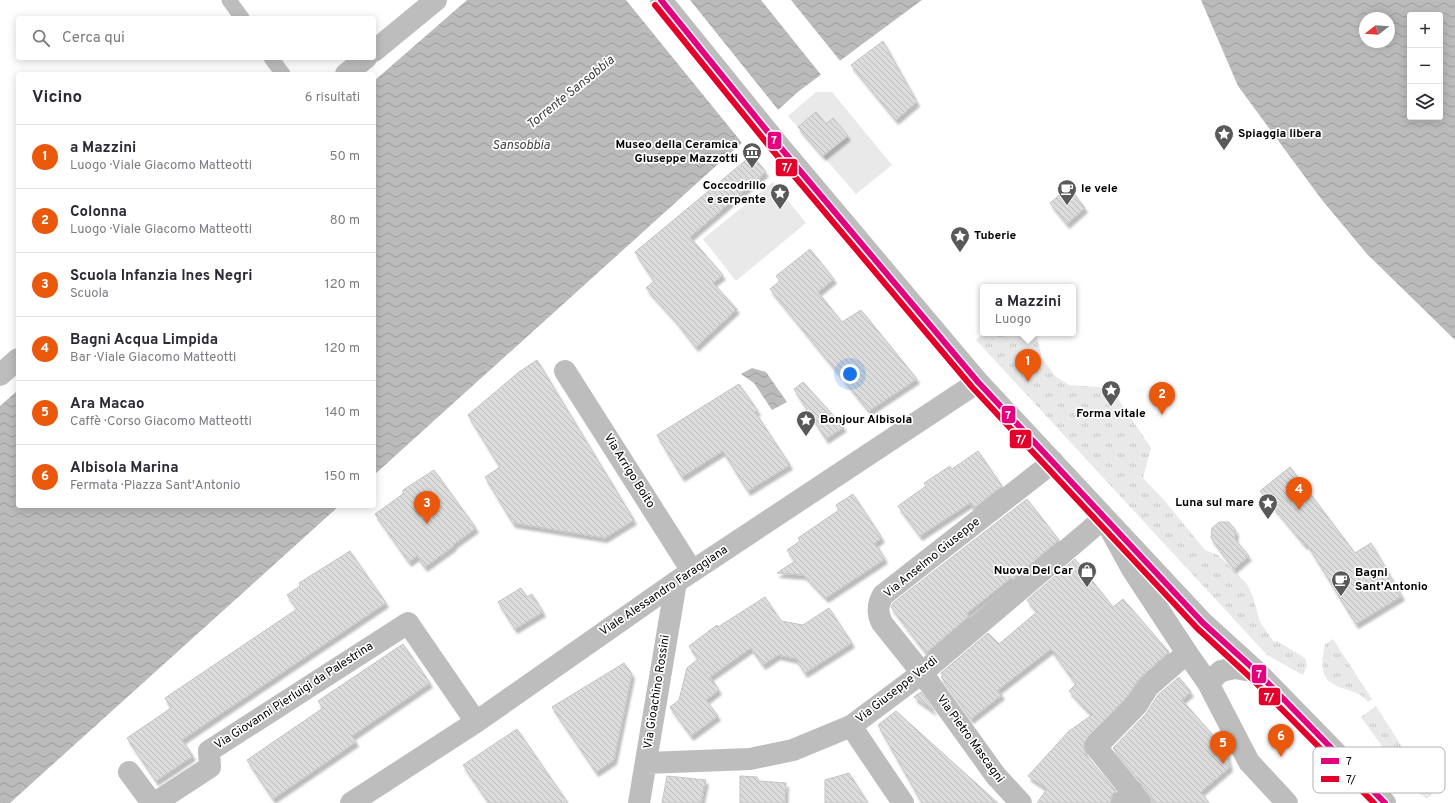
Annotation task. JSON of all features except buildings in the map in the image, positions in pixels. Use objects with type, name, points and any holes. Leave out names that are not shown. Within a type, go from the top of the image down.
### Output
[{"type":"street","points":[[376,49],[436,0]]},
{"type":"street","points":[[661,0],[780,147],[978,382],[1203,623],[1257,672],[1330,747]]},
{"type":"street","points":[[348,72],[364,60]]},
{"type":"street","points":[[0,375],[16,361]]},
{"type":"street","name":"Via Arrigo Boito","points":[[565,371],[684,576]]},
{"type":"street","name":"Viale Alessandro Faraggiana","points":[[351,803],[476,722],[684,576],[978,382]]},
{"type":"street","name":"Via Anselmo Giuseppe","points":[[922,673],[882,623],[878,609],[879,601],[883,595],[1053,462]]},
{"type":"street","points":[[1104,518],[1132,569],[1186,653],[1208,683],[1249,762],[1287,803]]},
{"type":"street","name":"Via Giuseppe Verdi","points":[[646,763],[750,759],[794,750],[851,726],[922,673],[1104,518]]},
{"type":"street","name":"Via Gioachino Rossini","points":[[639,803],[684,576]]},
{"type":"street","name":"Via Giovanni Pierluigi da Palestrina","points":[[129,772],[154,803],[210,767],[209,751],[408,623],[476,722]]},
{"type":"street","points":[[1132,799],[1096,747],[1137,705],[1148,687],[1186,653]]},
{"type":"street","points":[[1208,683],[1221,671],[1235,668],[1257,672]]},
{"type":"street","name":"Via Pietro Mascagni","points":[[922,673],[996,776],[1021,803]]},
{"type":"street","points":[[851,726],[903,803]]},
{"type":"street","points":[[1375,793],[1385,803]]},
{"type":"lane","points":[[229,0],[241,16]]},
{"type":"lane","points":[[272,60],[282,72]]},
{"type":"green space","points":[[816,92],[832,92],[892,165],[856,194],[788,116]]},
{"type":"green space","points":[[773,182],[806,223],[736,281],[703,239]]},
{"type":"green space","points":[[981,336],[1037,336],[1042,358],[1055,376],[1069,385],[1111,388],[1151,448],[1143,478],[1164,500],[1205,550],[1218,555],[1247,584],[1253,597],[1260,622],[1274,642],[1277,641],[1305,658],[1307,665],[1303,675],[1267,655],[976,340]]},
{"type":"green space","points":[[1333,639],[1372,699],[1368,702],[1357,693],[1336,686],[1325,677],[1322,663],[1325,644]]},
{"type":"green space","points":[[1376,706],[1402,747],[1382,747],[1361,717]]},
{"type":"green space","points":[[1419,793],[1431,793],[1427,799]]},
{"type":"water","name":"Sansobbia","points":[[467,0],[922,0],[799,91],[376,473],[376,79]]},
{"type":"water","points":[[1201,0],[1455,0],[1455,340],[1367,254],[1322,200],[1238,86]]},
{"type":"water","points":[[752,368],[766,372],[787,402],[772,410],[754,383],[741,374]]},
{"type":"water","points":[[16,392],[16,508],[337,508],[10,803],[0,803],[0,406]]},
{"type":"pier","points":[[626,0],[690,0],[779,111],[743,144]]},
{"type":"pier","points":[[761,0],[791,0],[841,62],[822,76]]},
{"type":"transit line","name":"7","points":[[661,0],[780,147],[978,382],[1203,623],[1257,672],[1330,747]]},
{"type":"transit line","name":"7/","points":[[655,5],[774,152],[972,387],[1197,628],[1251,678],[1319,747]]},
{"type":"transit line","name":"7/","points":[[1364,793],[1374,803]]},
{"type":"transit line","name":"7","points":[[1375,793],[1385,803]]},
{"type":"place","name":"Spiaggia libera","points":[[1224,151]]},
{"type":"place","name":"Museo della Ceramica Giuseppe Mazzotti","points":[[752,169]]},
{"type":"place","name":"le vele","points":[[1067,206]]},
{"type":"place","name":"Coccodrillo e serpente","points":[[780,210]]},
{"type":"place","name":"Tuberie","points":[[960,253]]},
{"type":"place","name":"a Mazzini","points":[[1028,382]]},
{"type":"place","name":"Forma vitale","points":[[1111,407]]},
{"type":"place","name":"Colonna","points":[[1162,415]]},
{"type":"place","name":"Bonjour Albisola","points":[[806,437]]},
{"type":"place","name":"Bagni Acqua Limpida","points":[[1299,510]]},
{"type":"place","name":"Luna sul mare","points":[[1268,520]]},
{"type":"place","name":"Scuola Infanzia Ines Negri","points":[[427,524]]},
{"type":"place","name":"Nuova Del Car","points":[[1087,588]]},
{"type":"place","name":"Bagni Sant'Antonio","points":[[1341,597]]},
{"type":"place","name":"Albisola Marina","points":[[1281,757]]},
{"type":"place","name":"Ara Macao","points":[[1223,764]]},
{"type":"water label","name":"Torrente Sansobbia","points":[[571,93]]}]
